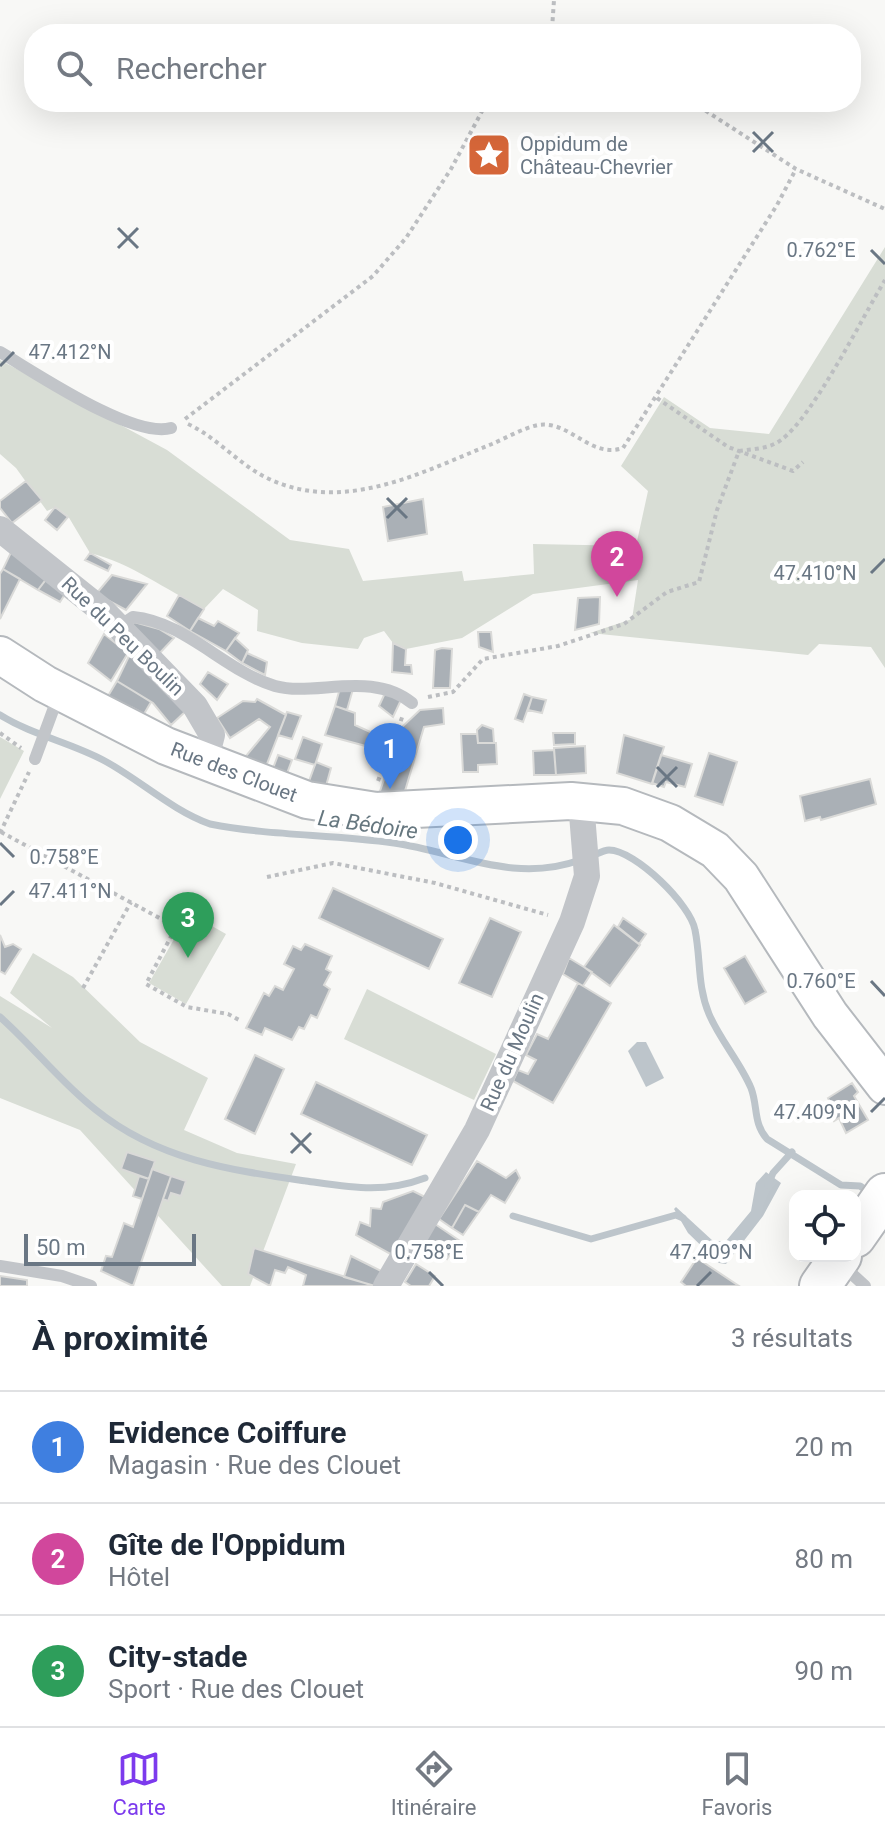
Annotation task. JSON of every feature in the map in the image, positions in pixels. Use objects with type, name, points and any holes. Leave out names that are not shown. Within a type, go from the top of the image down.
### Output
[{"type":"street","name":"Rue du Peu Boulin","points":[[0,529],[118,627],[205,717],[212,735],[205,762]]},
{"type":"street","name":"Rue des Clouet","points":[[0,655],[60,691],[205,762],[307,800],[376,811],[581,802],[635,810],[670,823],[715,850],[741,877],[830,1015],[885,1086]]},
{"type":"street","name":"Rue du Moulin","points":[[386,1286],[477,1130],[572,922],[587,876],[581,802]]},
{"type":"lane","points":[[0,352],[107,412],[160,431],[177,424]]},
{"type":"lane","points":[[118,627],[133,617],[164,626],[279,687],[350,685],[391,692],[412,703]]},
{"type":"lane","points":[[35,759],[60,691]]},
{"type":"lane","points":[[859,1262],[865,1286]]},
{"type":"lane","points":[[0,1266],[62,1276],[91,1286]]},
{"type":"path","points":[[552,24],[554,0]]},
{"type":"path","points":[[177,424],[373,276],[406,238],[451,169],[482,112]]},
{"type":"path","points":[[708,112],[796,169],[885,209]]},
{"type":"path","points":[[177,424],[207,435],[239,462],[272,480],[323,493],[358,492],[388,486],[539,425],[567,433],[601,451],[623,448],[777,205],[796,169]]},
{"type":"path","points":[[739,451],[765,447],[781,440],[804,414],[885,280]]},
{"type":"path","points":[[657,398],[715,439],[739,451],[793,471],[803,462]]},
{"type":"path","points":[[376,811],[375,795],[381,768],[412,703],[453,692],[483,659],[558,646],[624,624],[667,592],[699,582],[717,510],[739,451]]},
{"type":"path","points":[[0,733],[35,759],[1,833],[176,927],[146,984],[187,1007],[228,1014],[241,1021]]},
{"type":"path","points":[[267,877],[333,863],[435,883],[572,922]]},
{"type":"path","points":[[83,988],[131,902]]},
{"type":"shaded area","points":[[885,247],[885,668],[871,647],[819,644],[808,655],[590,633],[632,619],[638,580],[533,594],[462,638],[406,649],[393,643],[384,631],[364,638],[358,649],[302,643],[257,631],[258,610],[223,589],[204,609],[134,570],[90,553],[68,516],[56,507],[47,511],[16,468],[0,454],[0,360],[167,450],[290,540],[349,549],[363,581],[462,571],[464,581],[534,574],[533,544],[636,546],[648,491],[621,466],[664,397],[710,428],[769,434]]},
{"type":"shaded area","points":[[0,737],[24,751],[0,799]]},
{"type":"shaded area","points":[[189,913],[226,934],[186,1004],[149,983]]},
{"type":"shaded area","points":[[33,953],[73,977],[140,1042],[208,1078],[184,1130],[237,1153],[296,1164],[250,1286],[222,1286],[80,1130],[0,1098],[0,996],[52,1028],[10,993]]},
{"type":"shaded area","points":[[367,989],[496,1054],[474,1100],[344,1039]]},
{"type":"shaded area","points":[[637,1042],[646,1042],[664,1078],[646,1087],[628,1051]]},
{"type":"shaded area","points":[[766,1172],[781,1183],[763,1216],[726,1264],[719,1263],[688,1233],[674,1209],[676,1207],[713,1241],[726,1241],[751,1211],[756,1183]]},
{"type":"building","points":[[26,481],[42,500],[12,523],[0,508],[0,501]]},
{"type":"building","points":[[423,499],[427,534],[388,541],[383,507]]},
{"type":"building","points":[[55,507],[68,517],[57,530],[45,520]]},
{"type":"building","points":[[15,544],[51,573],[38,590],[3,569]]},
{"type":"building","points":[[90,553],[111,565],[108,571],[85,560]]},
{"type":"building","points":[[3,569],[20,579],[0,619],[0,574]]},
{"type":"building","points":[[51,573],[69,588],[60,602],[38,590]]},
{"type":"building","points":[[112,575],[147,584],[126,610],[96,594]]},
{"type":"building","points":[[179,595],[204,609],[190,631],[167,616]]},
{"type":"building","points":[[600,597],[599,624],[575,630],[578,598]]},
{"type":"building","points":[[198,618],[214,626],[218,621],[239,633],[226,651],[190,631]]},
{"type":"building","points":[[134,622],[159,629],[174,638],[156,657],[129,631]]},
{"type":"building","points":[[478,632],[491,632],[493,652],[479,647]]},
{"type":"building","points":[[104,634],[128,653],[111,681],[88,663]]},
{"type":"building","points":[[235,638],[248,650],[242,663],[226,651]]},
{"type":"building","points":[[393,643],[406,649],[405,665],[411,665],[412,674],[392,672]]},
{"type":"building","points":[[452,649],[450,688],[433,688],[435,650]]},
{"type":"building","points":[[247,653],[267,662],[265,675],[242,663]]},
{"type":"building","points":[[130,654],[187,710],[171,725],[153,703],[117,681]]},
{"type":"building","points":[[208,672],[228,684],[217,700],[200,684]]},
{"type":"building","points":[[117,681],[151,702],[144,714],[131,707],[127,712],[105,701]]},
{"type":"building","points":[[340,688],[353,689],[347,710],[335,706]]},
{"type":"building","points":[[385,693],[401,700],[393,717],[379,706]]},
{"type":"building","points":[[524,694],[532,697],[523,722],[515,719]]},
{"type":"building","points":[[532,697],[546,700],[542,713],[528,710]]},
{"type":"building","points":[[257,699],[286,715],[265,769],[254,765],[246,756],[270,727],[259,719],[230,738],[217,718],[243,701],[255,702]]},
{"type":"building","points":[[335,706],[355,713],[355,725],[377,735],[373,748],[325,735]]},
{"type":"building","points":[[443,708],[444,724],[424,727],[405,791],[379,794],[402,727],[420,710]]},
{"type":"building","points":[[287,712],[301,716],[292,739],[278,735]]},
{"type":"building","points":[[482,725],[493,729],[494,743],[478,743],[477,730]]},
{"type":"building","points":[[553,733],[575,733],[575,744],[554,745]]},
{"type":"building","points":[[461,734],[477,734],[478,743],[496,743],[497,764],[478,765],[478,772],[463,772]]},
{"type":"building","points":[[624,735],[664,747],[652,784],[617,773]]},
{"type":"building","points":[[303,737],[322,744],[315,765],[295,759]]},
{"type":"building","points":[[585,746],[586,773],[556,775],[554,748]]},
{"type":"building","points":[[554,750],[556,775],[534,775],[533,751]]},
{"type":"building","points":[[709,753],[737,762],[723,805],[695,796]]},
{"type":"building","points":[[278,755],[292,760],[286,776],[272,771]]},
{"type":"building","points":[[661,755],[692,764],[685,787],[666,782],[664,787],[652,783]]},
{"type":"building","points":[[316,762],[331,768],[326,786],[308,784]]},
{"type":"building","points":[[870,779],[876,804],[821,820],[820,817],[805,821],[800,796]]},
{"type":"building","points":[[333,888],[443,939],[429,969],[319,918]]},
{"type":"building","points":[[490,918],[521,932],[492,997],[459,983]]},
{"type":"building","points":[[623,918],[646,934],[639,944],[618,927]]},
{"type":"building","points":[[614,925],[640,945],[610,986],[584,967]]},
{"type":"building","points":[[0,935],[5,947],[13,944],[21,949],[5,974],[0,971]]},
{"type":"building","points":[[305,944],[332,956],[326,969],[331,972],[324,985],[330,989],[317,1018],[311,1015],[304,1029],[299,1027],[292,1040],[265,1028],[262,1035],[246,1028],[264,993],[269,996],[275,986],[283,990],[294,969],[284,964],[293,946],[301,950]]},
{"type":"building","points":[[745,956],[766,992],[745,1004],[724,968]]},
{"type":"building","points":[[569,958],[592,972],[583,986],[563,974]]},
{"type":"building","points":[[578,983],[611,1003],[553,1103],[513,1081],[518,1070],[528,1074],[536,1060],[526,1055],[537,1034],[548,1039]]},
{"type":"building","points":[[255,1055],[284,1069],[255,1134],[225,1119]]},
{"type":"building","points":[[316,1082],[427,1135],[412,1165],[301,1114]]},
{"type":"building","points":[[852,1083],[858,1092],[854,1096],[868,1120],[846,1133],[839,1118],[834,1121],[827,1109],[832,1106],[828,1098]]},
{"type":"building","points":[[127,1152],[155,1161],[149,1179],[121,1169]]},
{"type":"building","points":[[477,1161],[506,1178],[516,1170],[520,1178],[505,1203],[491,1195],[479,1212],[465,1205],[452,1228],[439,1219]]},
{"type":"building","points":[[152,1169],[171,1176],[133,1286],[101,1271],[106,1256],[112,1257],[124,1223],[133,1227]]},
{"type":"building","points":[[139,1176],[149,1179],[142,1199],[133,1196]]},
{"type":"building","points":[[171,1176],[186,1181],[181,1196],[171,1193],[168,1201],[163,1199]]},
{"type":"building","points":[[413,1191],[427,1198],[394,1256],[356,1235],[360,1222],[370,1226],[371,1208],[381,1209],[383,1202]]},
{"type":"building","points":[[465,1205],[479,1212],[463,1235],[452,1228]]},
{"type":"building","points":[[435,1224],[460,1241],[447,1259],[424,1242]]},
{"type":"building","points":[[254,1248],[374,1286],[303,1286],[306,1275],[288,1267],[285,1273],[275,1270],[270,1286],[248,1274]]},
{"type":"building","points":[[351,1256],[383,1272],[375,1286],[344,1277]]},
{"type":"building","points":[[697,1258],[739,1286],[686,1286],[681,1282]]},
{"type":"building","points":[[416,1264],[435,1276],[429,1286],[411,1286],[405,1282]]},
{"type":"building","points":[[0,1276],[27,1280],[27,1286],[0,1286]]},
{"type":"waterway","name":"La Bédoire","points":[[0,715],[103,760],[182,811],[210,824],[394,843],[509,868],[556,867],[580,860]]},
{"type":"waterway","name":"La Bédoire","points":[[592,856],[609,850],[633,859],[660,881],[684,907],[695,930],[705,1003],[751,1088],[758,1121],[767,1139],[841,1185],[860,1186],[869,1192]]},
{"type":"waterway","points":[[0,1017],[96,1110],[144,1141],[170,1152],[223,1167],[351,1187],[380,1188],[425,1178]]},
{"type":"waterway","points":[[768,1185],[773,1173],[792,1152]]},
{"type":"waterway","points":[[513,1216],[591,1239],[676,1215],[683,1218]]},
{"type":"place","name":"Oppidum de Château-Chevrier","points":[[489,155]]},
{"type":"place","name":"Gîte de l'Oppidum","points":[[617,597]]},
{"type":"place","name":"Evidence Coiffure","points":[[390,789]]},
{"type":"place","name":"City-stade","points":[[188,958]]}]
